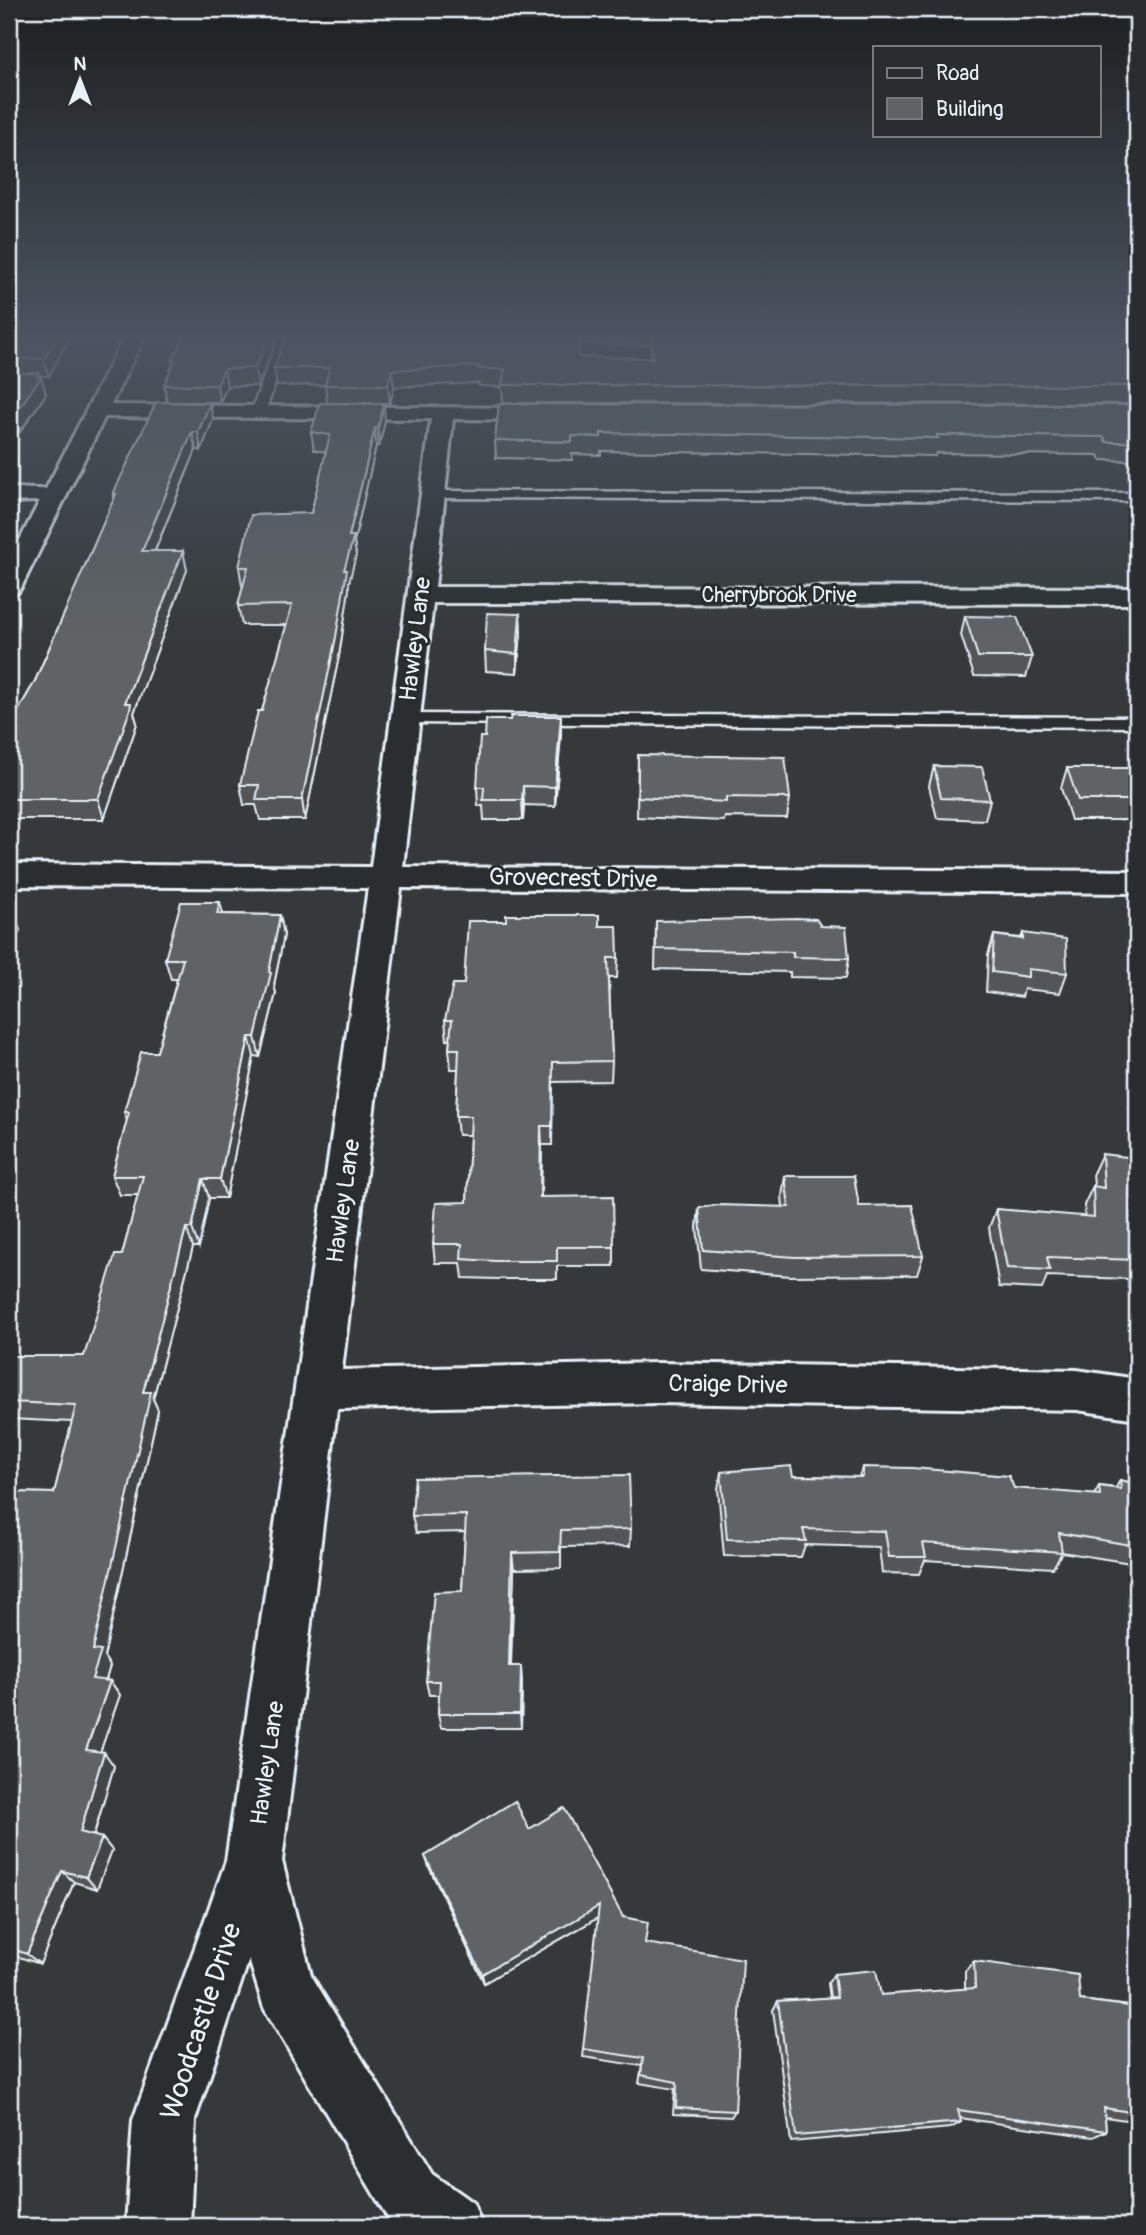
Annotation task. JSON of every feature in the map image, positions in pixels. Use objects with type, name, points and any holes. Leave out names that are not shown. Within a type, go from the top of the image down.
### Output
[{"type":"street","points":[[9,586],[84,437]]},
{"type":"street","name":"Hawley Lane","points":[[440,437],[386,876],[254,1861],[285,1987],[410,2196],[450,2226]]},
{"type":"street","points":[[9,495],[55,495]]},
{"type":"street","name":"Cherrybrook Drive","points":[[421,594],[1137,596]]},
{"type":"street","name":"Grovecrest Drive","points":[[9,876],[1137,882]]},
{"type":"street","points":[[1017,882],[1137,904]]},
{"type":"street","name":"Craige Drive","points":[[318,1390],[657,1383],[1077,1390],[1137,1399]]},
{"type":"street","name":"Woodcastle Drive","points":[[158,2226],[164,2120],[254,1861]]},
{"type":"lane","points":[[433,495],[1137,497]]},
{"type":"lane","points":[[406,719],[1137,722]]},
{"type":"building","points":[[140,437],[190,437],[142,551],[183,551],[125,703],[131,703],[130,710],[98,799],[9,799],[9,727],[35,681],[116,494],[113,494]]},
{"type":"building","points":[[329,437],[373,437],[349,536],[354,536],[344,570],[347,570],[336,637],[302,800],[256,800],[259,785],[240,785],[258,711],[262,711],[292,605],[238,606],[248,567],[239,567],[251,515],[311,513]]},
{"type":"building","points":[[495,437],[572,437],[572,442],[495,440]]},
{"type":"building","points":[[1104,437],[1137,437],[1137,442],[1106,442]]},
{"type":"building","points":[[487,613],[520,614],[517,654],[485,651]]},
{"type":"building","points":[[965,616],[1017,617],[1032,657],[978,657]]},
{"type":"building","points":[[511,716],[561,716],[555,787],[523,786],[522,800],[483,800],[484,787],[477,787],[480,737],[485,737],[486,720],[510,720]]},
{"type":"building","points":[[638,755],[785,757],[790,798],[726,797],[726,802],[638,797]]},
{"type":"building","points":[[934,766],[982,767],[990,800],[941,798]]},
{"type":"building","points":[[1067,768],[1137,768],[1137,800],[1078,800]]},
{"type":"building","points":[[181,902],[220,902],[217,914],[280,915],[269,972],[271,973],[255,1037],[249,1037],[220,1179],[203,1179],[192,1228],[186,1228],[143,1392],[151,1392],[93,1650],[101,1651],[92,1679],[110,1681],[86,1750],[104,1752],[80,1832],[102,1838],[86,1877],[62,1871],[27,1954],[9,1948],[9,1492],[54,1493],[76,1405],[9,1402],[9,1356],[84,1356],[115,1255],[122,1255],[143,1176],[112,1176],[129,1112],[124,1112],[141,1052],[157,1052],[183,959],[165,959]]},
{"type":"building","points":[[506,915],[599,915],[599,926],[617,926],[618,958],[608,958],[612,1061],[553,1062],[552,1126],[541,1126],[540,1197],[613,1196],[614,1247],[557,1247],[557,1261],[461,1259],[462,1244],[433,1244],[436,1203],[467,1202],[471,1116],[456,1116],[459,1049],[449,1049],[452,1020],[445,1020],[453,984],[464,984],[468,921],[506,921]]},
{"type":"building","points":[[816,919],[821,926],[846,927],[849,958],[793,957],[793,952],[656,949],[656,921]]},
{"type":"building","points":[[1023,933],[1066,939],[1067,973],[1028,969],[1028,977],[992,972],[994,935],[1023,939]]},
{"type":"building","points":[[1102,1154],[1135,1158],[1137,1260],[1047,1257],[1050,1270],[1007,1268],[996,1209],[1094,1217],[1093,1186],[1104,1188]]},
{"type":"building","points":[[785,1176],[854,1176],[859,1206],[912,1205],[923,1256],[795,1257],[703,1250],[699,1208],[718,1205],[789,1207]]},
{"type":"building","points":[[791,1466],[793,1476],[863,1477],[863,1467],[1009,1476],[1014,1488],[1100,1495],[1099,1486],[1121,1489],[1120,1480],[1137,1484],[1137,1546],[1059,1533],[1062,1552],[923,1543],[926,1557],[889,1557],[885,1531],[803,1529],[806,1541],[727,1539],[721,1472]]},
{"type":"building","points":[[629,1475],[631,1529],[561,1530],[560,1552],[512,1553],[509,1666],[521,1666],[520,1714],[438,1714],[440,1681],[426,1681],[434,1592],[462,1591],[466,1515],[412,1516],[415,1478]]},
{"type":"building","points":[[515,1801],[529,1829],[564,1808],[623,1917],[648,1922],[645,1943],[743,1959],[735,2111],[676,2108],[677,2082],[641,2075],[643,2058],[583,2049],[599,1906],[482,1974],[425,1856]]},
{"type":"building","points":[[974,1961],[1078,1975],[1080,2000],[1137,2007],[1137,2113],[1104,2108],[1106,2131],[958,2110],[961,2122],[796,2136],[778,2001],[837,1997],[834,1974],[876,1970],[881,1995],[975,1988]]}]
